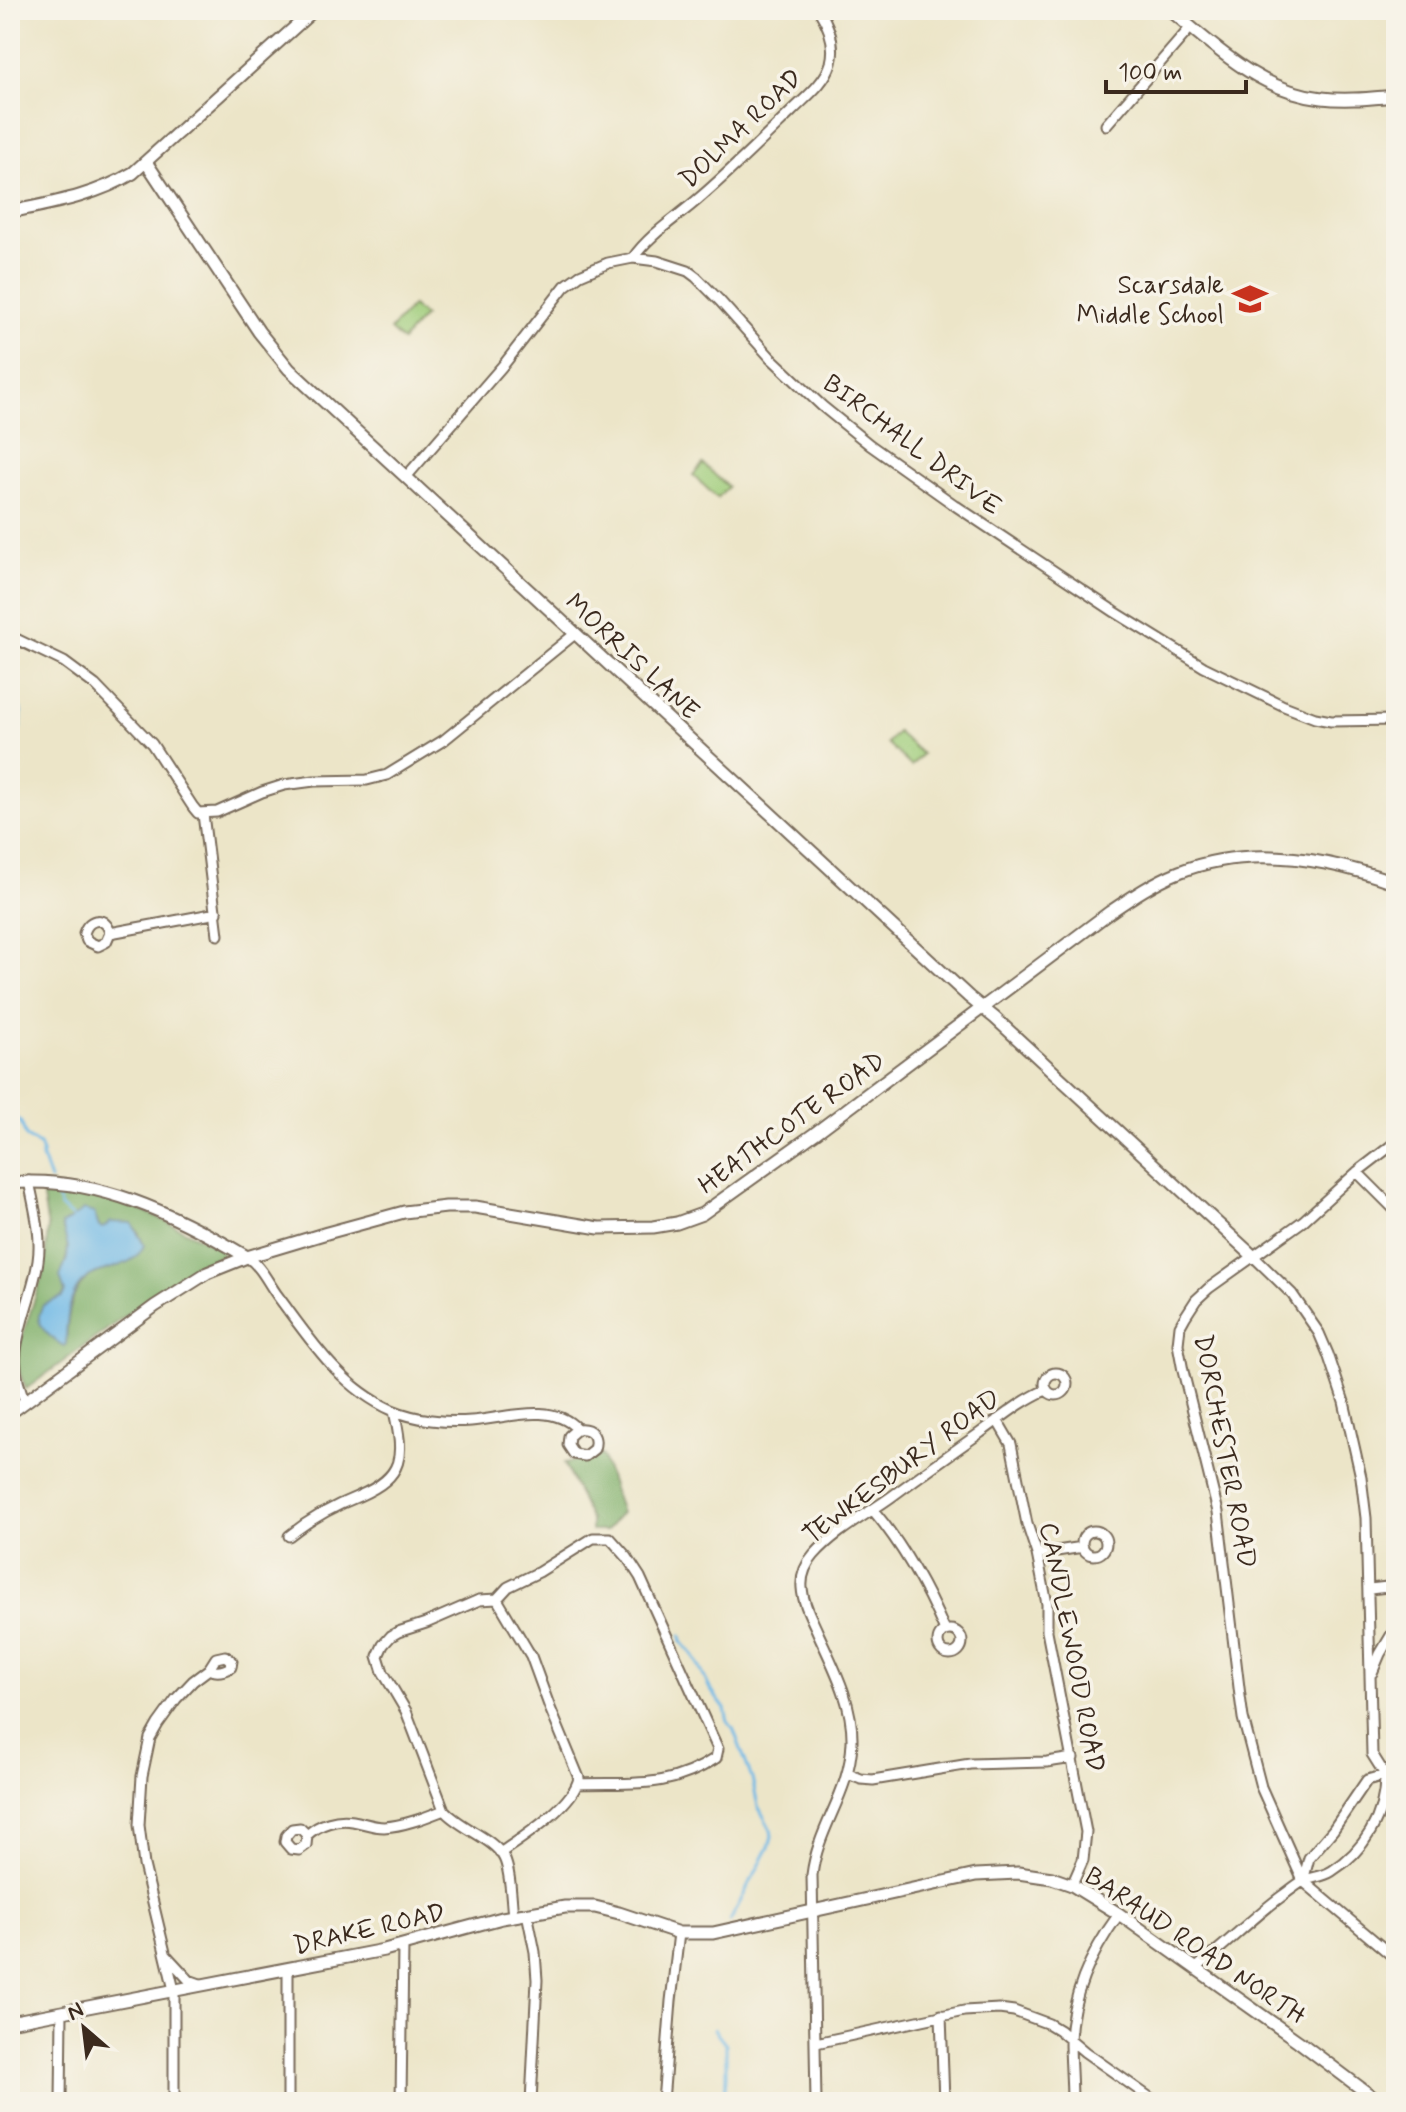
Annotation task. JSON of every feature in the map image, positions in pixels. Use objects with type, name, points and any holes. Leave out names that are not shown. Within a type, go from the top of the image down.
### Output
[{"type":"street","points":[[10,212],[94,192],[119,182],[146,162],[314,10]]},
{"type":"street","name":"DOLMA ROAD","points":[[633,258],[645,242],[749,153],[824,77],[830,66],[833,45],[819,10]]},
{"type":"street","points":[[1170,10],[1235,64],[1275,86],[1325,99],[1396,96]]},
{"type":"street","points":[[1106,125],[1191,27]]},
{"type":"street","name":"MORRIS LANE","points":[[146,162],[277,356],[301,381],[1253,1256]]},
{"type":"street","name":"BIRCHALL DRIVE","points":[[406,477],[505,363],[565,286],[580,275],[608,263],[633,258],[657,261],[688,271],[709,289],[770,357],[870,445],[1099,602],[1204,667],[1284,706],[1315,718],[1357,722],[1396,720]]},
{"type":"street","points":[[10,636],[64,662],[95,685],[152,744],[193,807],[203,814],[217,812],[284,785],[367,780],[387,775],[444,740],[576,633]]},
{"type":"street","points":[[203,814],[218,935]]},
{"type":"street","name":"HEATHCOTE ROAD","points":[[10,1413],[183,1287],[207,1273],[247,1257],[378,1218],[424,1209],[475,1207],[599,1228],[653,1227],[702,1214],[1132,897],[1160,880],[1195,866],[1240,857],[1305,858],[1396,883]]},
{"type":"street","points":[[110,933],[217,913]]},
{"type":"street","name":"DORCHESTER ROAD","points":[[1396,1142],[1303,1221],[1196,1300],[1180,1326],[1178,1344],[1218,1512],[1243,1718],[1261,1787],[1303,1881],[1396,1959]]},
{"type":"street","points":[[1357,1172],[1396,1211]]},
{"type":"street","points":[[26,1402],[16,1384],[10,1359],[38,1259],[37,1220],[29,1181]]},
{"type":"street","points":[[10,1183],[49,1181],[82,1186],[136,1201],[205,1233],[247,1257],[256,1263],[333,1368],[347,1382],[394,1411],[448,1422],[516,1415],[553,1415],[570,1422],[577,1429]]},
{"type":"street","points":[[1253,1256],[1292,1294],[1310,1318],[1332,1363],[1344,1402],[1361,1477],[1366,1518],[1372,1754],[1396,1792]]},
{"type":"street","name":"TEWKESBURY ROAD","points":[[816,2102],[812,1875],[815,1853],[848,1774],[852,1739],[848,1704],[842,1685],[804,1600],[803,1572],[815,1553],[841,1532],[997,1420],[1046,1390]]},
{"type":"street","points":[[289,1536],[310,1520],[379,1488],[393,1475],[399,1457],[394,1411]]},
{"type":"street","name":"CANDLEWOOD ROAD","points":[[997,1420],[1011,1444],[1027,1524],[1037,1554],[1047,1604],[1047,1631],[1086,1832],[1083,1860],[1072,1885]]},
{"type":"street","points":[[873,1510],[913,1565],[945,1631]]},
{"type":"street","points":[[513,1916],[506,1865],[500,1853],[444,1810],[406,1711],[383,1672],[378,1656],[383,1645],[398,1632],[479,1600],[497,1599],[508,1587],[539,1572],[593,1538],[610,1538],[640,1577],[718,1749],[716,1758],[692,1772],[665,1781],[633,1785],[578,1784]]},
{"type":"street","points":[[1037,1554],[1083,1547]]},
{"type":"street","points":[[1370,1589],[1396,1586]]},
{"type":"street","points":[[497,1599],[531,1656],[577,1770],[578,1784],[535,1831],[500,1853]]},
{"type":"street","points":[[1371,1676],[1396,1627]]},
{"type":"street","points":[[174,2102],[174,1990],[144,1865],[139,1825],[142,1776],[150,1738],[167,1709],[209,1669]]},
{"type":"street","points":[[848,1774],[873,1780],[970,1764],[1047,1762],[1073,1758]]},
{"type":"street","points":[[1303,1881],[1309,1858],[1333,1830],[1367,1780],[1396,1769]]},
{"type":"street","points":[[1196,1968],[1280,1897],[1303,1881],[1334,1870],[1363,1842],[1381,1809],[1385,1775]]},
{"type":"street","points":[[307,1835],[316,1827],[344,1820],[382,1827],[444,1810]]},
{"type":"street","name":"BARAUD ROAD NORTH","points":[[736,1929],[976,1875],[1018,1873],[1052,1878],[1072,1885],[1119,1914],[1379,2102]]},
{"type":"street","name":"DRAKE ROAD","points":[[10,2022],[288,1969],[403,1945],[513,1916],[565,1907],[595,1907],[679,1933],[736,1929]]},
{"type":"street","points":[[527,1913],[537,1968],[531,2102]]},
{"type":"street","points":[[1072,2102],[1070,2040],[1073,2013],[1088,1964],[1119,1914]]},
{"type":"street","points":[[663,2102],[679,1933]]},
{"type":"street","points":[[401,2102],[403,1945]]},
{"type":"street","points":[[166,1955],[189,1980],[204,1985]]},
{"type":"street","points":[[288,1969],[288,2102]]},
{"type":"street","points":[[816,2043],[941,2015],[984,2009],[1014,2011],[1049,2024],[1156,2102]]},
{"type":"street","points":[[61,2102],[62,2013]]},
{"type":"street","points":[[941,2015],[944,2102]]},
{"type":"green space","points":[[412,306],[424,316],[402,341],[390,330]]},
{"type":"green space","points":[[703,464],[728,487],[717,498],[693,475]]},
{"type":"green space","points":[[897,732],[922,754],[911,766],[887,743]]},
{"type":"green space","points":[[51,1189],[100,1196],[148,1213],[219,1247],[222,1254],[167,1285],[26,1389],[16,1364],[17,1352],[44,1271],[48,1228],[42,1192]],"holes":[[[85,1210],[103,1228],[112,1222],[137,1230],[144,1245],[128,1261],[96,1273],[80,1285],[69,1313],[66,1344],[46,1332],[41,1321],[41,1309],[65,1292],[61,1275],[68,1247],[62,1226]]]},
{"type":"green space","points":[[602,1455],[621,1513],[606,1531],[591,1531],[591,1521],[564,1463]]},
{"type":"water","points":[[84,1210],[94,1213],[99,1227],[103,1228],[111,1222],[132,1223],[144,1245],[132,1260],[96,1273],[81,1283],[71,1304],[64,1346],[45,1331],[39,1316],[43,1305],[62,1297],[65,1292],[60,1277],[68,1247],[62,1225]]},
{"type":"waterway","points":[[10,662],[13,667],[10,670]]},
{"type":"waterway","points":[[10,702],[20,708],[21,718],[20,728],[10,744]]},
{"type":"waterway","points":[[10,854],[10,871]]},
{"type":"waterway","points":[[10,1113],[21,1122],[26,1137],[39,1145],[50,1180]]},
{"type":"waterway","points":[[53,1188],[61,1207],[72,1217]]},
{"type":"waterway","points":[[681,1635],[682,1642],[694,1656],[710,1689],[725,1709],[752,1779],[758,1806],[771,1830],[769,1847],[730,1921]]},
{"type":"waterway","points":[[714,2029],[726,2044],[723,2102]]},
{"type":"place","name":"Scarsdale Middle School","points":[[1250,299]]}]
